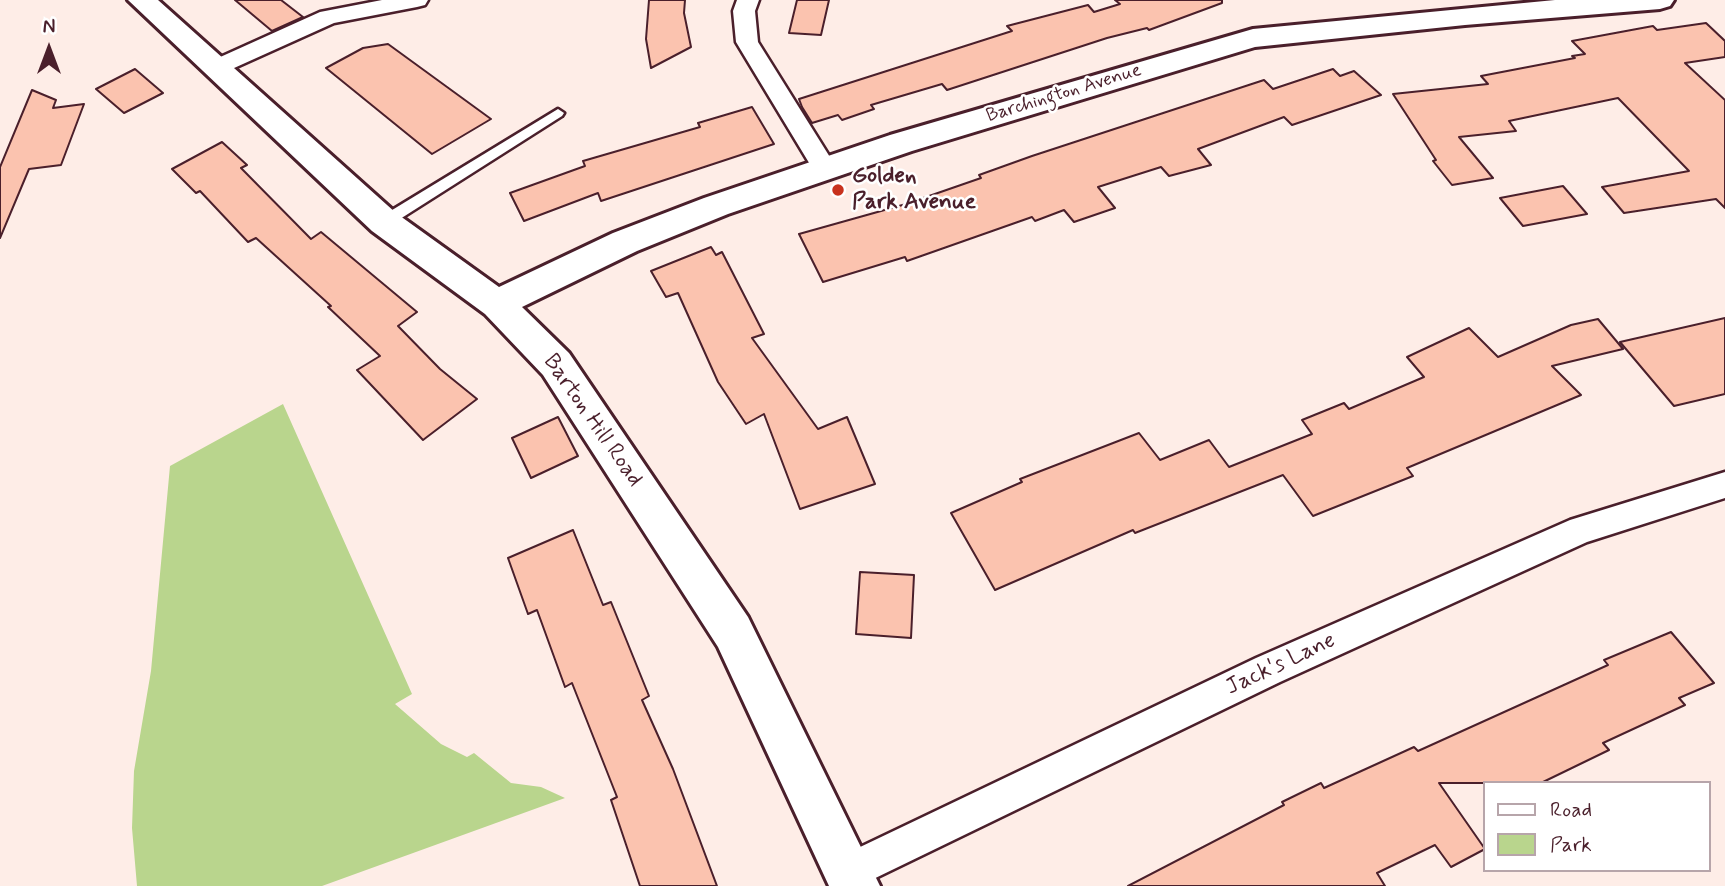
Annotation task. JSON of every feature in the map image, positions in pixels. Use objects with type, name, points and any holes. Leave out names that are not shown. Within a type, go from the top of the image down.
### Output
[{"type":"street","name":"Barton Hill Road","points":[[142,0],[384,222],[497,304],[556,364],[733,632],[852,879]]},
{"type":"street","points":[[215,68],[328,17],[417,0]]},
{"type":"street","points":[[747,0],[744,11],[747,42],[826,170]]},
{"type":"street","name":"Barchington Avenue","points":[[497,304],[625,242],[716,206],[901,143],[1253,38],[1465,16],[1660,0]]},
{"type":"street","name":"Jack's Lane","points":[[852,879],[1268,670],[1568,536],[1725,485]]},
{"type":"lane","points":[[384,222],[558,113]]},
{"type":"green space","points":[[283,404],[412,694],[395,704],[441,744],[467,757],[474,753],[511,783],[541,787],[565,798],[322,886],[137,886],[132,828],[134,771],[151,671],[170,466]]},
{"type":"building","points":[[235,0],[281,0],[303,17],[272,31]]},
{"type":"building","points":[[649,0],[685,0],[684,13],[691,47],[651,68],[646,39]]},
{"type":"building","points":[[797,0],[829,0],[821,35],[789,33]]},
{"type":"building","points":[[1115,0],[1222,0],[1222,3],[1149,30],[1147,28],[1107,38],[947,90],[942,84],[871,105],[874,109],[842,120],[838,115],[812,123],[799,99],[1012,31],[1007,26],[1088,5],[1094,12],[1120,4]]},
{"type":"building","points":[[1706,23],[1725,41],[1725,57],[1685,63],[1725,100],[1725,208],[1716,199],[1624,213],[1602,187],[1689,171],[1618,98],[1509,121],[1516,131],[1459,137],[1493,178],[1452,185],[1433,161],[1436,160],[1393,94],[1488,84],[1481,76],[1585,54],[1572,41],[1653,26],[1657,30]]},
{"type":"building","points":[[388,44],[491,119],[432,154],[326,68],[363,48]]},
{"type":"building","points":[[135,69],[163,93],[124,113],[96,89]]},
{"type":"building","points":[[1333,69],[1340,76],[1354,71],[1381,95],[1292,125],[1284,117],[1198,149],[1211,165],[1169,176],[1161,167],[1098,187],[1115,208],[1074,222],[1064,210],[1035,221],[1032,217],[907,261],[905,257],[823,282],[799,234],[906,204],[981,178],[979,175],[1032,156],[1264,80],[1273,89]]},
{"type":"building","points":[[32,90],[56,100],[53,108],[84,104],[61,165],[29,169],[0,238],[0,167]]},
{"type":"building","points":[[752,107],[774,144],[601,201],[598,193],[524,221],[510,193],[585,166],[583,161],[700,127],[698,123]]},
{"type":"building","points":[[222,142],[247,165],[241,168],[311,239],[321,232],[417,312],[398,326],[440,369],[477,399],[423,440],[357,370],[380,356],[328,307],[331,306],[256,238],[248,242],[200,191],[196,193],[172,169]]},
{"type":"building","points":[[1563,186],[1587,214],[1523,226],[1500,198]]},
{"type":"building","points":[[711,247],[716,255],[722,252],[764,334],[752,338],[818,429],[847,417],[875,484],[800,509],[764,414],[746,424],[718,382],[678,293],[666,297],[651,271]]},
{"type":"building","points":[[1725,318],[1725,394],[1674,406],[1620,342]]},
{"type":"building","points":[[1598,319],[1623,349],[1552,366],[1581,395],[1407,468],[1413,476],[1313,516],[1283,475],[1135,533],[1133,530],[995,590],[951,513],[1022,482],[1020,479],[1139,433],[1160,460],[1209,440],[1229,467],[1312,434],[1302,420],[1344,403],[1349,409],[1424,377],[1407,357],[1469,328],[1498,357],[1571,325]]},
{"type":"building","points":[[558,417],[578,456],[531,478],[512,438]]},
{"type":"building","points":[[573,530],[603,605],[611,602],[649,696],[642,700],[673,769],[717,886],[640,886],[611,800],[617,797],[572,683],[565,687],[537,610],[528,614],[508,558]]},
{"type":"building","points":[[860,572],[914,575],[911,638],[856,634]]},
{"type":"building","points":[[1671,632],[1714,683],[1679,698],[1685,705],[1603,743],[1609,750],[1545,781],[1439,783],[1484,848],[1451,867],[1435,845],[1377,873],[1385,886],[1128,886],[1321,783],[1324,788],[1414,747],[1418,751],[1608,665],[1604,660]]},
{"type":"place","name":"Golden Park Avenue","points":[[838,190]]}]
